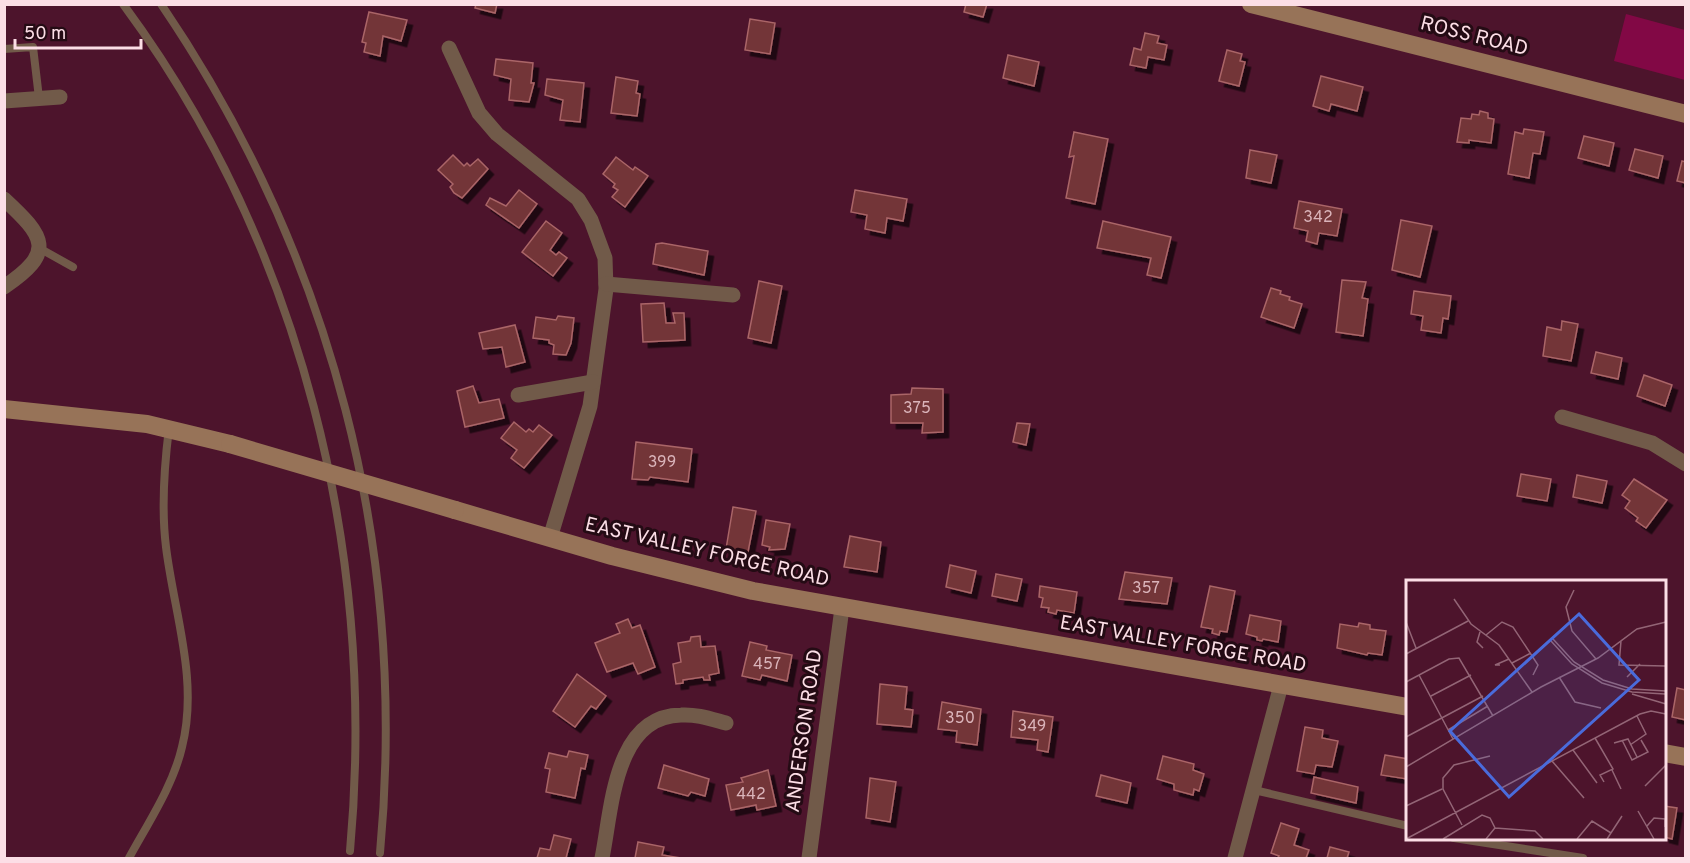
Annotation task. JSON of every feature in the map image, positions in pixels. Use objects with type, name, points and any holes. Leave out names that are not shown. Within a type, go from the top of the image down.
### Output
[{"type":"main road","name":"ROSS ROAD","points":[[1251,4],[1686,114]]},
{"type":"main road","name":"EAST VALLEY FORGE ROAD","points":[[4,409],[107,418],[170,428],[683,574],[842,608],[1406,707]]},
{"type":"main road","points":[[1666,753],[1686,757]]},
{"type":"street","points":[[449,48],[479,113],[497,134],[560,182],[582,204],[602,245],[606,284],[590,406],[550,538]]},
{"type":"street","points":[[4,101],[60,97]]},
{"type":"street","points":[[4,199],[34,229],[39,248],[33,265],[4,287]]},
{"type":"street","points":[[606,284],[733,295]]},
{"type":"street","points":[[518,395],[593,382]]},
{"type":"street","points":[[1562,417],[1652,443],[1686,464]]},
{"type":"street","name":"ANDERSON ROAD","points":[[809,858],[842,608]]},
{"type":"street","points":[[1235,858],[1281,685]]},
{"type":"street","points":[[602,858],[621,764],[629,744],[643,729],[660,719],[680,715],[726,723]]},
{"type":"lane","points":[[122,4],[208,140],[254,234],[293,338],[323,443],[344,549],[353,642],[357,746],[350,851]]},
{"type":"lane","points":[[161,4],[184,38]]},
{"type":"lane","points":[[166,4],[235,126],[282,223],[323,329],[353,436],[374,544],[384,640],[388,746],[380,854]]},
{"type":"lane","points":[[4,49],[33,46],[39,98]]},
{"type":"lane","points":[[39,248],[73,267]]},
{"type":"lane","points":[[129,858],[171,777],[182,747],[188,707],[186,657],[164,529],[163,480],[170,428]]},
{"type":"lane","points":[[1254,790],[1406,826]]},
{"type":"lane","points":[[1466,839],[1583,858]]},
{"type":"shaded area","points":[[1626,14],[1685,30],[1685,80],[1614,61]]},
{"type":"building","points":[[476,4],[497,4],[495,13],[475,8]]},
{"type":"building","points":[[966,4],[987,4],[983,17],[964,12]]},
{"type":"building","points":[[369,12],[407,20],[401,41],[383,36],[380,56],[364,52],[366,43],[362,42]]},
{"type":"building","points":[[750,19],[775,23],[770,54],[745,50]]},
{"type":"building","points":[[1145,33],[1159,36],[1157,43],[1167,45],[1164,60],[1148,57],[1146,68],[1130,65],[1134,48],[1141,50]]},
{"type":"building","points":[[1227,50],[1242,54],[1240,61],[1245,62],[1239,86],[1219,81]]},
{"type":"building","points":[[1008,55],[1039,62],[1034,86],[1003,78]]},
{"type":"building","points":[[496,59],[533,63],[531,83],[534,83],[529,102],[509,100],[511,79],[494,75]]},
{"type":"building","points":[[1321,76],[1363,87],[1357,111],[1331,104],[1329,111],[1313,106]]},
{"type":"building","points":[[616,77],[638,81],[636,93],[640,94],[637,116],[611,113]]},
{"type":"building","points":[[547,79],[584,83],[580,122],[560,120],[563,100],[545,95]]},
{"type":"building","points":[[1480,111],[1488,113],[1488,118],[1494,119],[1491,143],[1469,140],[1469,143],[1457,142],[1461,118],[1471,119],[1472,114],[1479,115]]},
{"type":"building","points":[[1524,129],[1544,132],[1540,154],[1533,153],[1529,178],[1508,174],[1515,132],[1523,134]]},
{"type":"building","points":[[1074,132],[1108,139],[1095,204],[1066,198],[1074,156],[1069,157]]},
{"type":"building","points":[[1584,136],[1614,143],[1609,166],[1578,158]]},
{"type":"building","points":[[1635,149],[1663,156],[1658,178],[1629,170]]},
{"type":"building","points":[[1250,150],[1277,155],[1271,183],[1246,178]]},
{"type":"building","points":[[453,155],[464,166],[467,163],[470,166],[478,159],[488,169],[462,198],[454,193],[450,187],[453,184],[438,170]]},
{"type":"building","points":[[616,157],[633,170],[635,167],[648,176],[625,207],[612,197],[618,190],[613,187],[615,184],[603,174]]},
{"type":"building","points":[[1682,161],[1686,162],[1686,183],[1677,181]]},
{"type":"building","points":[[519,190],[537,204],[519,228],[486,205],[490,198],[506,206]]},
{"type":"building","points":[[855,190],[907,199],[903,221],[887,218],[885,233],[865,229],[867,215],[851,212]]},
{"type":"building","points":[[1299,201],[1342,209],[1337,236],[1319,233],[1317,244],[1306,241],[1308,231],[1294,228]]},
{"type":"building","points":[[1401,220],[1432,226],[1420,277],[1392,270]]},
{"type":"building","points":[[546,221],[562,233],[550,250],[556,255],[559,252],[567,258],[553,276],[522,252]]},
{"type":"building","points":[[1103,221],[1171,237],[1161,278],[1147,275],[1151,258],[1097,248]]},
{"type":"building","points":[[656,244],[708,251],[704,275],[653,264]]},
{"type":"building","points":[[1342,280],[1366,282],[1362,298],[1368,299],[1363,336],[1336,332]]},
{"type":"building","points":[[759,281],[782,286],[771,343],[748,338]]},
{"type":"building","points":[[1271,288],[1290,297],[1289,300],[1302,304],[1294,328],[1261,317]]},
{"type":"building","points":[[1414,291],[1451,296],[1448,319],[1443,318],[1441,333],[1421,330],[1423,316],[1411,314]]},
{"type":"building","points":[[664,303],[666,323],[675,323],[673,313],[684,313],[685,340],[643,342],[641,304]]},
{"type":"building","points":[[558,316],[574,318],[571,343],[566,355],[553,354],[554,345],[549,343],[549,340],[533,338],[536,317],[556,320]]},
{"type":"building","points":[[1562,321],[1578,324],[1571,361],[1543,356],[1547,327],[1561,330]]},
{"type":"building","points":[[515,325],[525,362],[506,367],[502,347],[483,349],[479,333]]},
{"type":"building","points":[[1596,352],[1622,358],[1618,379],[1591,373]]},
{"type":"building","points":[[1644,375],[1672,385],[1665,406],[1637,396]]},
{"type":"building","points":[[473,386],[479,403],[499,399],[504,418],[465,427],[457,391]]},
{"type":"building","points":[[912,388],[943,389],[943,432],[922,433],[923,423],[891,423],[891,395],[911,394]]},
{"type":"building","points":[[514,422],[526,432],[529,429],[533,432],[539,425],[552,435],[524,468],[511,458],[517,450],[501,438]]},
{"type":"building","points":[[1017,423],[1030,424],[1026,445],[1013,442]]},
{"type":"building","points":[[636,442],[692,449],[688,482],[650,477],[648,480],[632,479]]},
{"type":"building","points":[[1521,474],[1551,479],[1547,501],[1517,496]]},
{"type":"building","points":[[1577,475],[1607,481],[1602,503],[1573,497]]},
{"type":"building","points":[[1634,479],[1667,500],[1646,528],[1636,521],[1638,518],[1625,508],[1630,501],[1622,495]]},
{"type":"building","points":[[733,507],[756,511],[748,552],[726,549]]},
{"type":"building","points":[[766,520],[790,524],[785,549],[769,550],[770,547],[762,545]]},
{"type":"building","points":[[850,536],[881,542],[877,572],[844,567]]},
{"type":"building","points":[[950,565],[976,571],[971,593],[946,587]]},
{"type":"building","points":[[1125,572],[1172,578],[1167,604],[1119,599]]},
{"type":"building","points":[[996,574],[1022,579],[1017,601],[992,596]]},
{"type":"building","points":[[1040,586],[1077,592],[1074,613],[1057,610],[1056,614],[1048,612],[1049,608],[1041,607],[1043,598],[1039,597]]},
{"type":"building","points":[[1210,586],[1235,591],[1227,632],[1220,631],[1219,635],[1212,633],[1213,629],[1201,627]]},
{"type":"building","points":[[1250,615],[1281,621],[1278,642],[1257,640],[1257,637],[1246,634]]},
{"type":"building","points":[[628,619],[632,628],[640,625],[655,667],[638,674],[633,663],[607,672],[595,643],[620,633],[616,624]]},
{"type":"building","points":[[1359,623],[1370,625],[1370,629],[1386,631],[1382,655],[1368,653],[1367,655],[1337,648],[1340,624],[1358,627]]},
{"type":"building","points":[[700,636],[701,647],[715,646],[719,673],[709,675],[710,680],[704,680],[703,677],[683,680],[683,683],[676,684],[673,664],[681,662],[678,643]]},
{"type":"building","points":[[750,642],[767,646],[766,650],[792,655],[787,681],[762,675],[760,680],[742,676]]},
{"type":"building","points":[[577,674],[606,696],[596,709],[591,706],[575,727],[553,711]]},
{"type":"building","points":[[880,684],[907,687],[905,709],[913,710],[911,727],[877,724]]},
{"type":"building","points":[[1677,688],[1686,690],[1686,720],[1672,717]]},
{"type":"building","points":[[942,702],[981,709],[977,745],[956,742],[957,731],[938,729]]},
{"type":"building","points":[[1013,711],[1053,717],[1048,752],[1037,750],[1038,740],[1011,737]]},
{"type":"building","points":[[1305,727],[1323,730],[1322,738],[1338,741],[1332,767],[1316,765],[1314,774],[1297,771]]},
{"type":"building","points":[[569,751],[588,755],[585,769],[581,768],[575,798],[546,792],[550,769],[545,768],[549,753],[567,757]]},
{"type":"building","points":[[1385,755],[1406,759],[1406,779],[1381,775]]},
{"type":"building","points":[[1163,756],[1194,764],[1193,770],[1204,774],[1199,791],[1194,789],[1193,795],[1174,790],[1174,784],[1157,779]]},
{"type":"building","points":[[664,765],[709,779],[705,796],[691,792],[688,796],[658,788]]},
{"type":"building","points":[[768,770],[776,806],[757,810],[756,805],[731,810],[726,785],[743,782],[741,778]]},
{"type":"building","points":[[1101,775],[1131,783],[1127,803],[1096,796]]},
{"type":"building","points":[[1314,777],[1358,787],[1356,803],[1311,793]]},
{"type":"building","points":[[870,778],[896,782],[890,822],[866,818]]},
{"type":"building","points":[[1666,806],[1677,808],[1672,839],[1666,838]]},
{"type":"building","points":[[1281,823],[1299,829],[1294,845],[1309,850],[1306,858],[1278,858],[1279,856],[1271,853]]},
{"type":"building","points":[[554,835],[571,839],[566,858],[537,858],[540,848],[550,850]]},
{"type":"building","points":[[638,842],[664,847],[662,855],[681,858],[635,858]]},
{"type":"building","points":[[1330,847],[1349,852],[1347,858],[1327,858]]}]
